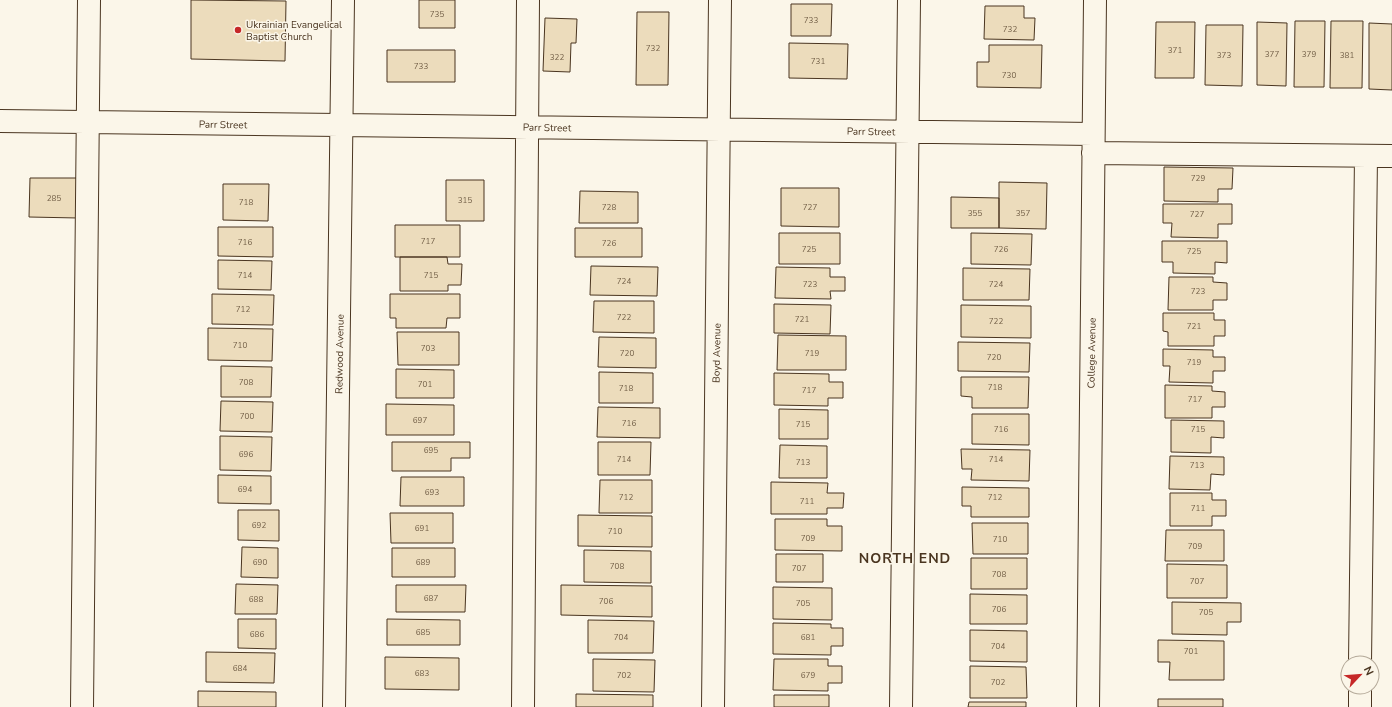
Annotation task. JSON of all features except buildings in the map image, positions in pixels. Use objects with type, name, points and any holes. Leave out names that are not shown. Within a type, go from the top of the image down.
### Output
[{"type":"street","points":[[82,707],[89,0]]},
{"type":"street","name":"Redwood Avenue","points":[[334,707],[343,0]]},
{"type":"street","points":[[523,707],[528,0]]},
{"type":"street","name":"Boyd Avenue","points":[[713,707],[720,0]]},
{"type":"street","points":[[901,707],[908,0]]},
{"type":"street","name":"College Avenue","points":[[1088,707],[1093,143],[1096,0]]},
{"type":"street","name":"Parr Street","points":[[0,121],[907,131],[1093,143],[1392,156]]},
{"type":"street","points":[[1360,655],[1366,156]]},
{"type":"street","points":[[1360,695],[1360,707]]},
{"type":"place","name":"Ukrainian Evangelical Baptist Church","points":[[238,30]]},
{"type":"district","name":"NORTH END","points":[[905,558]]}]
